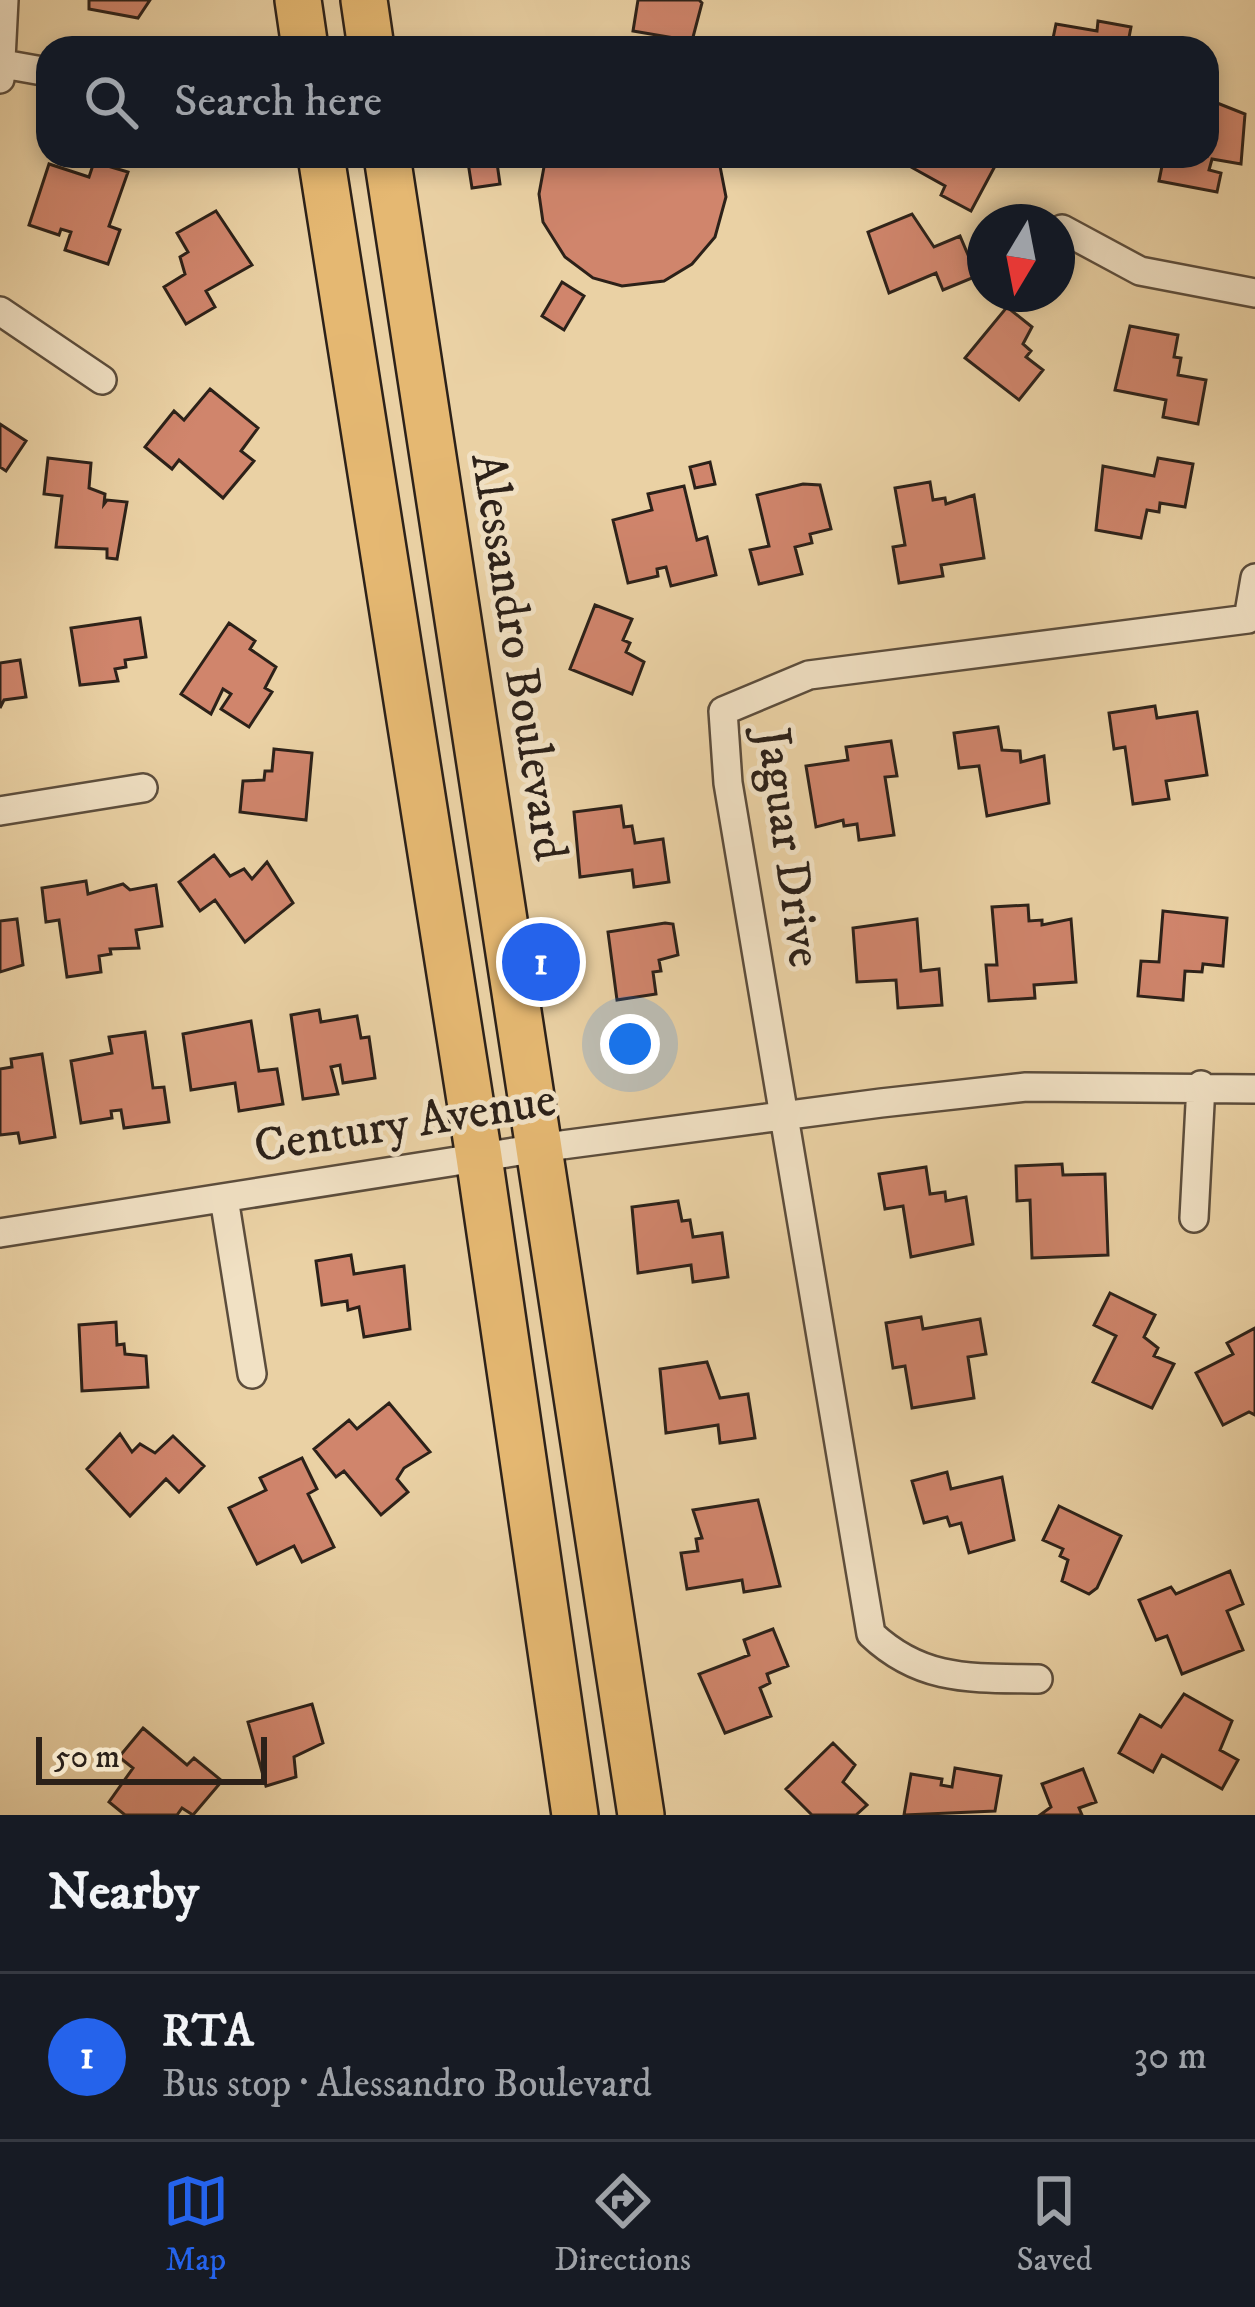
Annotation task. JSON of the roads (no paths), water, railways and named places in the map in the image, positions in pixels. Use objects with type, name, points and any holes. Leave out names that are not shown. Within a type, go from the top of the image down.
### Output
[{"type":"main road","points":[[298,0],[303,36]]},
{"type":"main road","points":[[364,0],[369,36]]},
{"type":"main road","points":[[323,168],[479,1157],[574,1815]]},
{"type":"main road","name":"Alessandro Boulevard","points":[[389,168],[641,1815]]},
{"type":"street","points":[[4,0],[2,71],[36,72]]},
{"type":"street","points":[[1075,236],[1141,271],[1255,293]]},
{"type":"street","points":[[0,310],[102,380]]},
{"type":"street","name":"Jaguar Drive","points":[[1038,1679],[965,1678],[902,1663],[871,1634],[728,783],[723,711],[809,675],[1248,619],[1255,578]]},
{"type":"street","points":[[0,811],[142,788]]},
{"type":"street","points":[[1194,1218],[1201,1084]]},
{"type":"street","name":"Century Avenue","points":[[0,1233],[539,1148],[1026,1087],[1201,1084],[1255,1089]]},
{"type":"street","points":[[224,1198],[252,1374]]},
{"type":"place","name":"RTA","points":[[541,962]]}]
